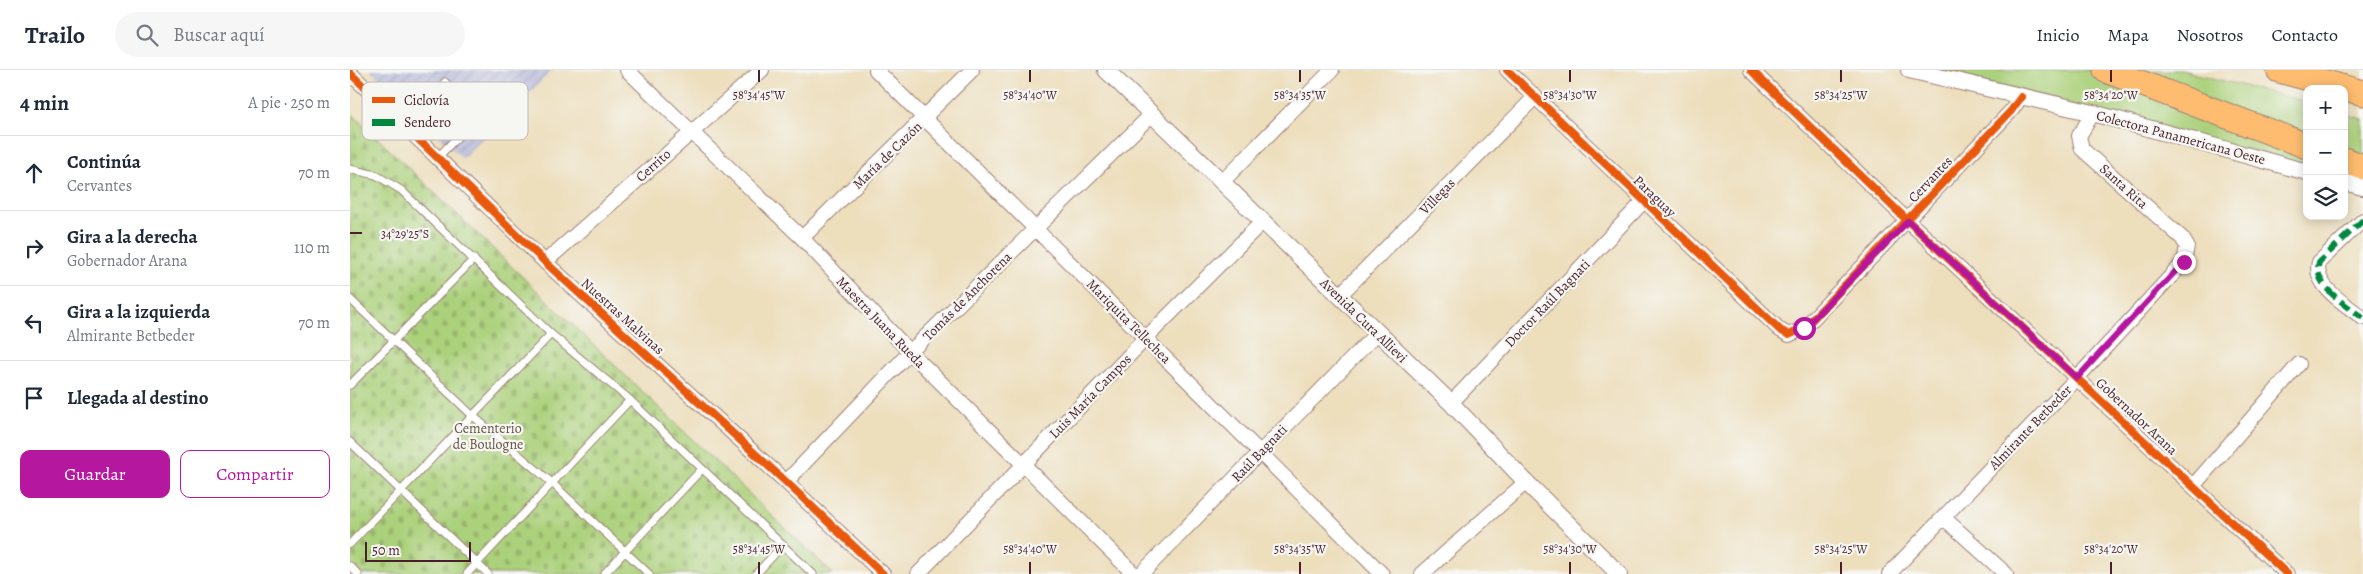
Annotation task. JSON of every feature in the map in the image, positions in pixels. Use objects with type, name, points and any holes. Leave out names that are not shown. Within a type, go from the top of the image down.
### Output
[{"type":"highway","points":[[2106,70],[2303,144]]},
{"type":"highway","points":[[2279,70],[2363,93]]},
{"type":"highway","points":[[2348,162],[2363,168]]},
{"type":"street","name":"Maestra Juana Rueda","points":[[627,70],[802,238],[910,352],[1134,574]]},
{"type":"street","name":"Cerrito","points":[[545,262],[690,131],[762,70]]},
{"type":"street","name":"Mariquita Tellechea","points":[[876,70],[1382,574]]},
{"type":"street","name":"María de Cazón","points":[[802,238],[972,70]]},
{"type":"street","name":"Avenida Cura Allievi","points":[[1106,70],[1223,181],[1451,404],[1619,574]]},
{"type":"street","points":[[1223,181],[1332,70]]},
{"type":"street","name":"Paraguay","points":[[1507,70],[1643,202],[1780,330],[1789,335]]},
{"type":"street","name":"Gobernador Arana","points":[[1751,70],[1908,221],[2194,485],[2287,574]]},
{"type":"street","name":"Colectora Panamericana Oeste","points":[[1908,70],[2093,114],[2303,171]]},
{"type":"street","name":"Nuestras Malvinas","points":[[350,73],[362,84]]},
{"type":"street","name":"Villegas","points":[[1339,296],[1535,96]]},
{"type":"street","name":"Cervantes","points":[[1789,335],[1804,328],[1908,221],[2011,111],[2021,97]]},
{"type":"street","name":"Tomás de Anchorena","points":[[786,482],[910,352],[1152,114]]},
{"type":"street","name":"Santa Rita","points":[[2093,114],[2079,136],[2082,149],[2182,238],[2187,246],[2187,254]]},
{"type":"street","name":"Nuestras Malvinas","points":[[420,140],[545,262],[786,482],[882,574]]},
{"type":"street","points":[[2348,183],[2363,187]]},
{"type":"street","name":"Doctor Raúl Bagnati","points":[[1451,404],[1643,202]]},
{"type":"street","points":[[2363,220],[2319,262],[2316,270],[2321,282],[2363,318]]},
{"type":"street","name":"Luis María Campos","points":[[918,574],[1146,338],[1263,221]]},
{"type":"street","name":"Almirante Betbeder","points":[[1889,574],[2077,378],[2184,262],[2187,254]]},
{"type":"street","name":"Raúl Bagnati","points":[[1141,574],[1377,332]]},
{"type":"street","points":[[2194,485],[2299,364]]},
{"type":"street","points":[[1422,574],[1526,482]]},
{"type":"street","points":[[1944,518],[2006,574]]},
{"type":"lane","points":[[438,157],[454,140]]},
{"type":"lane","points":[[350,169],[376,175],[401,190],[551,334],[630,400],[813,574]]},
{"type":"lane","points":[[350,385],[395,342],[474,259]]},
{"type":"lane","points":[[350,299],[473,416],[552,483],[646,573]]},
{"type":"lane","points":[[350,544],[551,334]]},
{"type":"lane","points":[[467,574],[630,400]]},
{"type":"lane","points":[[350,442],[488,574]]},
{"type":"lane","points":[[604,574],[702,469]]},
{"type":"lane","points":[[756,574],[783,545]]},
{"type":"lane","points":[[350,566],[358,574]]},
{"type":"shaded area","points":[[370,70],[553,70],[528,94],[528,82],[383,82]]},
{"type":"shaded area","points":[[443,140],[481,140],[462,158]]},
{"type":"green space","points":[[1932,70],[2089,70],[2303,154],[2303,164]]},
{"type":"green space","points":[[2129,70],[2181,70],[2303,101],[2303,136]]},
{"type":"green space","name":"Cementerio de Boulogne","points":[[350,112],[362,123],[362,140],[379,140],[833,574],[350,574]]},
{"type":"green space","points":[[2348,115],[2363,119],[2363,159],[2348,153]]},
{"type":"marked path","points":[[2363,220],[2319,262],[2318,271],[2321,279],[2332,294],[2363,318]]},
{"type":"cycle path","points":[[1507,70],[1780,330],[1789,335],[1804,328],[2011,111],[2021,97]]},
{"type":"cycle path","points":[[1751,70],[1908,221],[2287,574]]},
{"type":"cycle path","points":[[350,73],[362,85]]},
{"type":"cycle path","points":[[419,140],[545,262],[786,482],[883,574]]},
{"type":"route","points":[[1804,328],[1908,221],[2077,378],[2184,262]]}]
